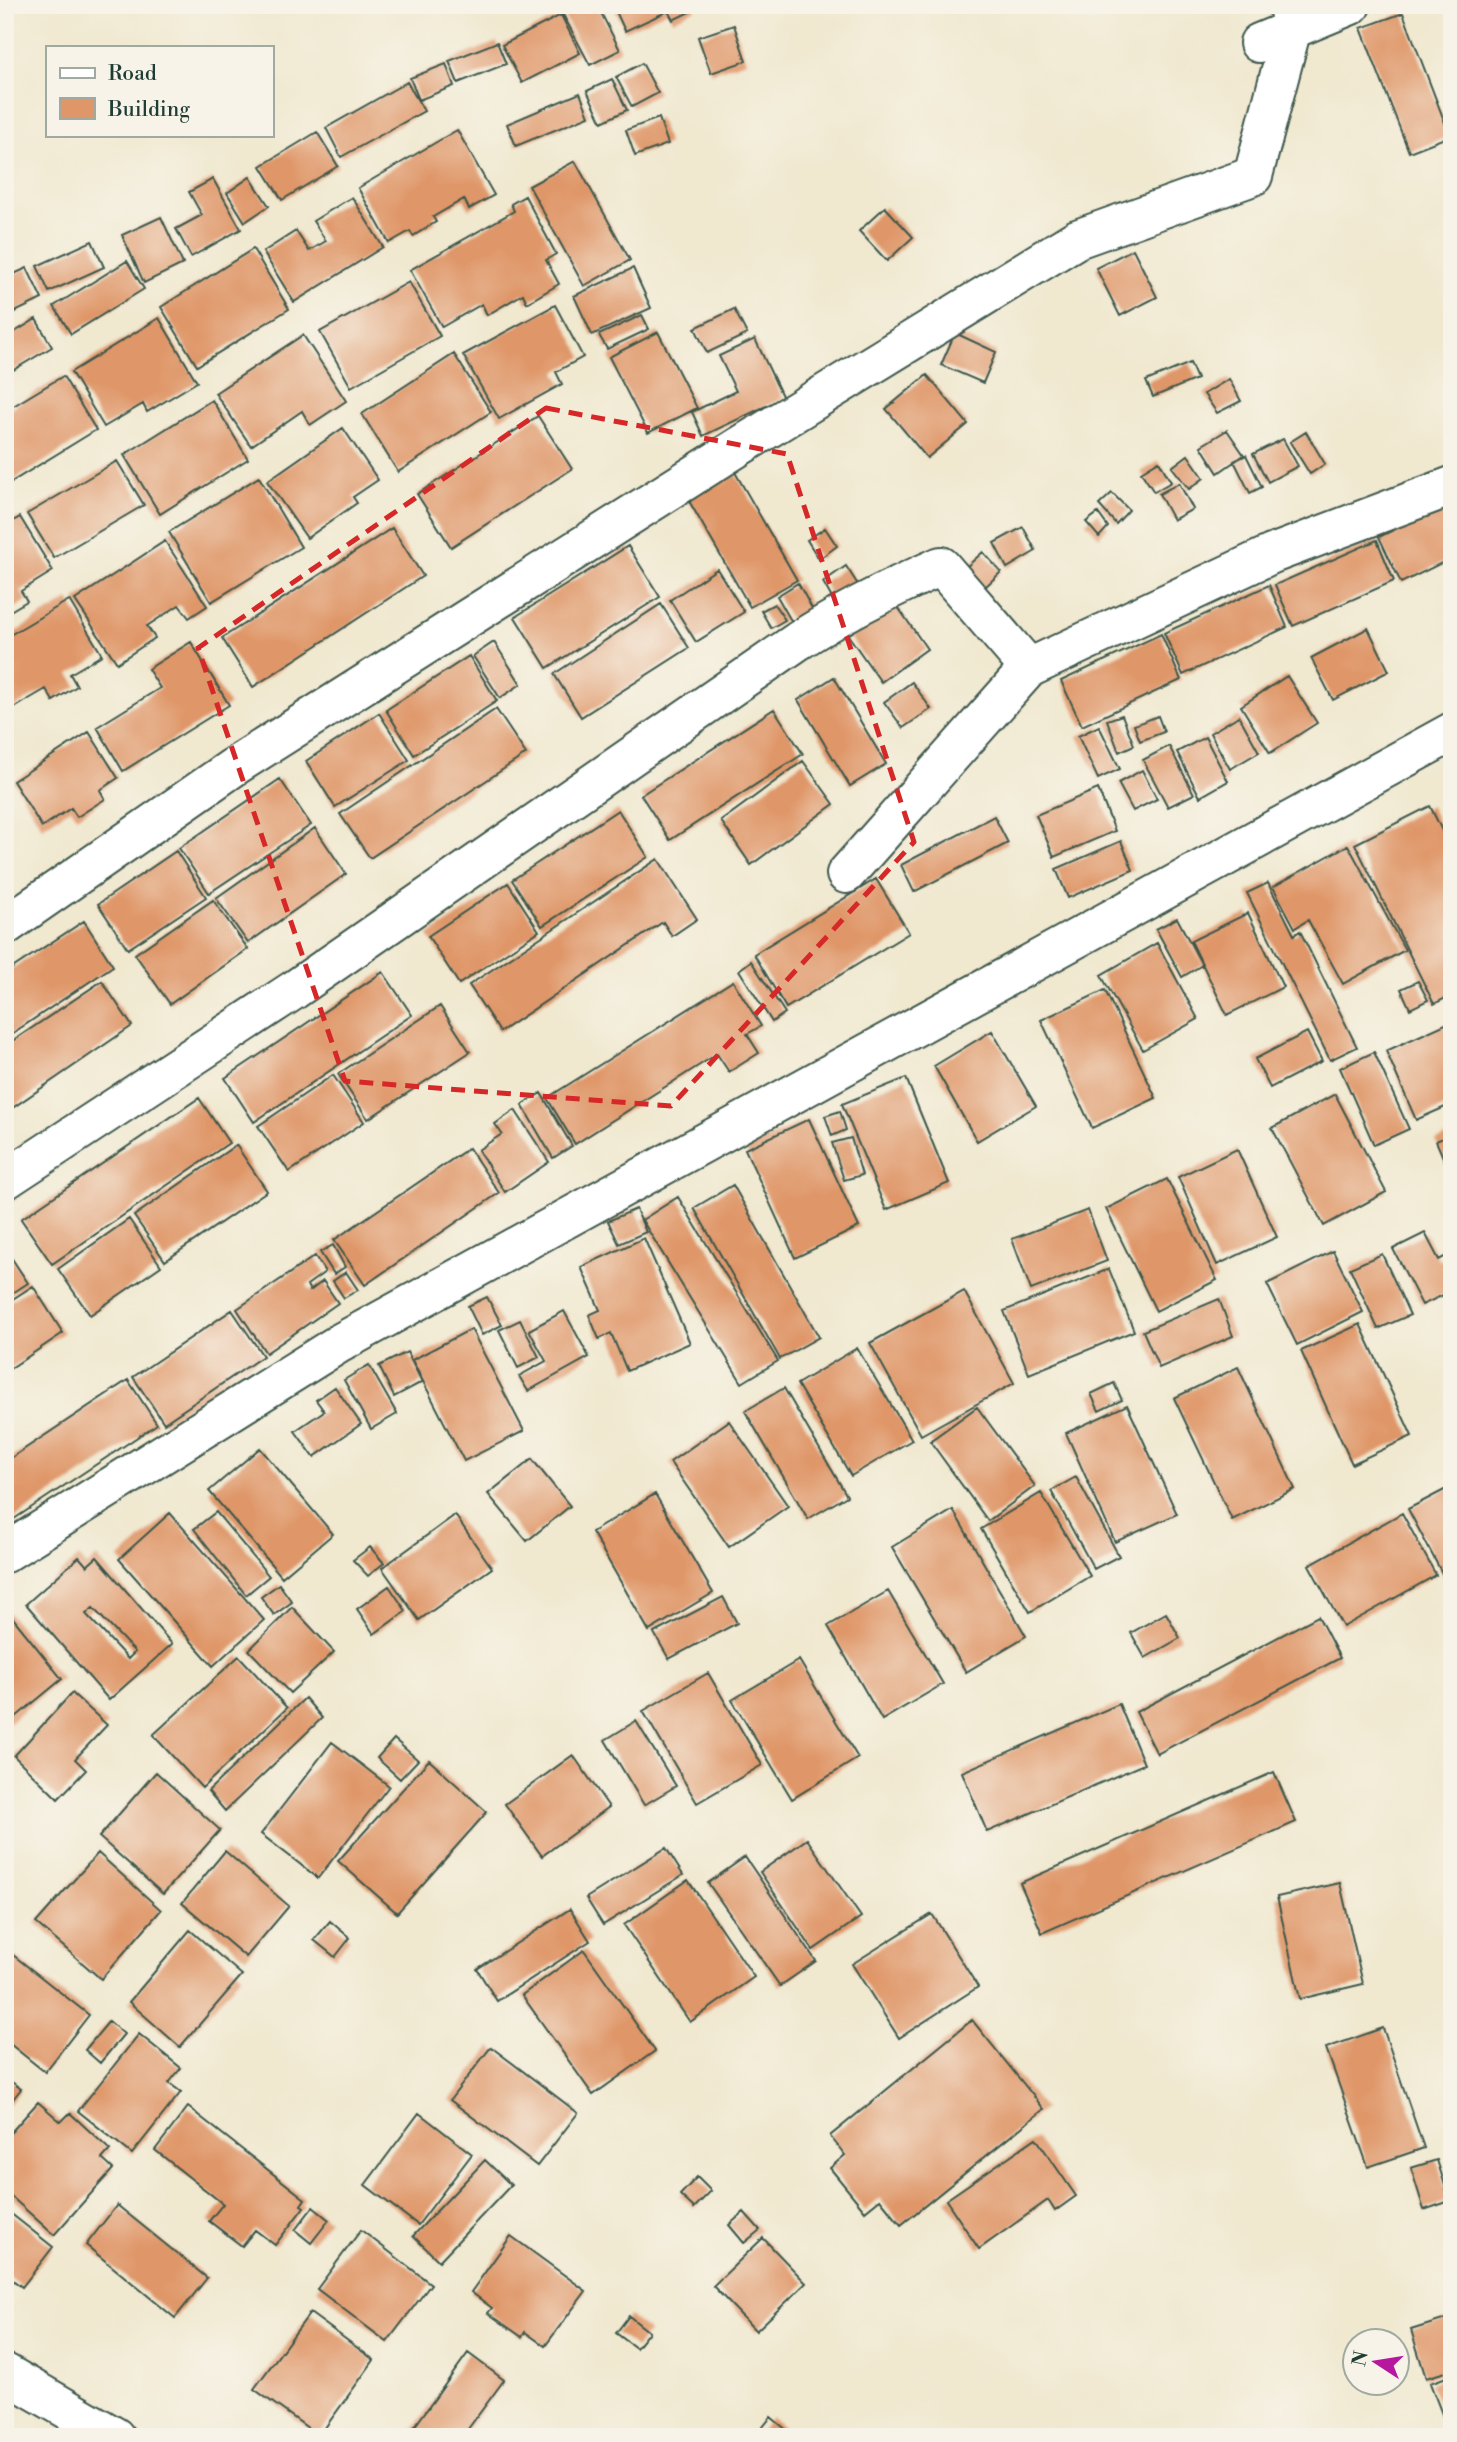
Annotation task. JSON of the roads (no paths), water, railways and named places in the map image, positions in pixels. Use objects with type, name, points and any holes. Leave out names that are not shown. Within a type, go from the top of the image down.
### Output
[{"type":"main road","points":[[5,926],[238,764],[740,446],[1077,239],[1253,176],[1280,25],[1351,5]]},
{"type":"main road","points":[[846,874],[1029,668],[1272,554],[1452,486]]},
{"type":"main road","points":[[5,1180],[294,989],[798,641],[841,613],[871,598],[941,566],[1029,668]]},
{"type":"main road","points":[[5,1553],[340,1343],[1448,745]]},
{"type":"main road","points":[[5,2373],[115,2437]]}]
